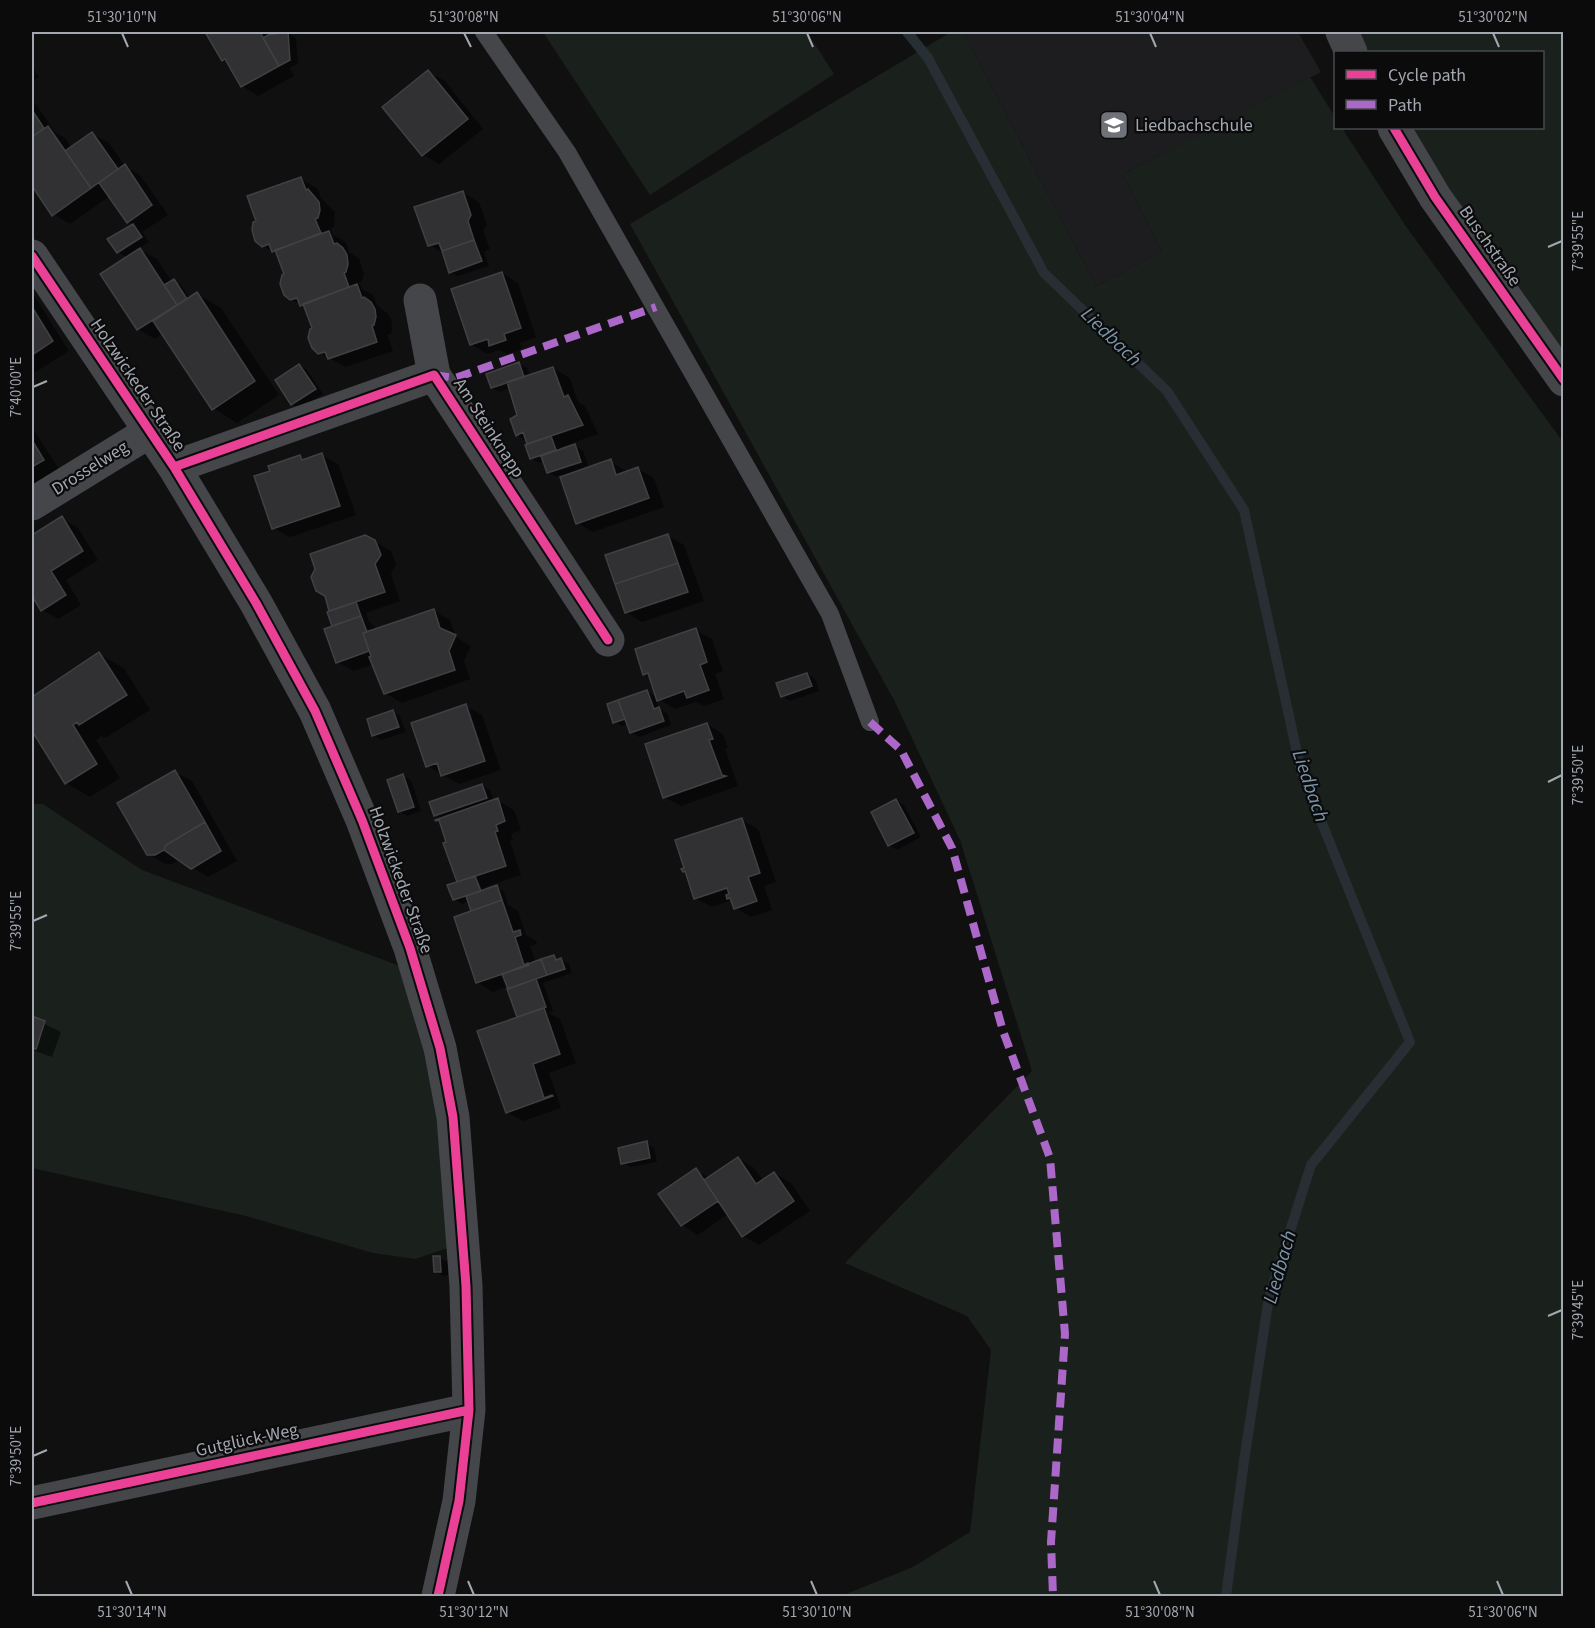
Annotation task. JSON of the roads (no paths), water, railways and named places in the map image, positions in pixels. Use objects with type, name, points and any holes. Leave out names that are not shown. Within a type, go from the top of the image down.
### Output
[{"type":"street","points":[[1342,32],[1351,51]]},
{"type":"street","name":"Buschstraße","points":[[1395,129],[1435,197],[1563,380]]},
{"type":"street","name":"Holzwickeder Straße","points":[[32,256],[174,467],[256,603],[315,711],[362,820],[410,948],[440,1048],[453,1116],[463,1236],[469,1410],[459,1501],[438,1596]]},
{"type":"street","name":"Am Steinknapp","points":[[420,300],[434,375],[608,640]]},
{"type":"street","name":"Am Steinknapp","points":[[174,467],[434,375]]},
{"type":"street","name":"Drosselweg","points":[[32,504],[149,432]]},
{"type":"street","name":"Gutglück-Weg","points":[[32,1503],[469,1410]]},
{"type":"lane","points":[[484,32],[567,152],[830,614],[870,722]]},
{"type":"waterway","name":"Liedbach","points":[[907,32],[928,58],[1044,273],[1167,391],[1244,510],[1301,771],[1410,1042],[1311,1165],[1269,1297],[1226,1596]]},
{"type":"place","name":"Liedbachschule","points":[[1114,125]]}]
